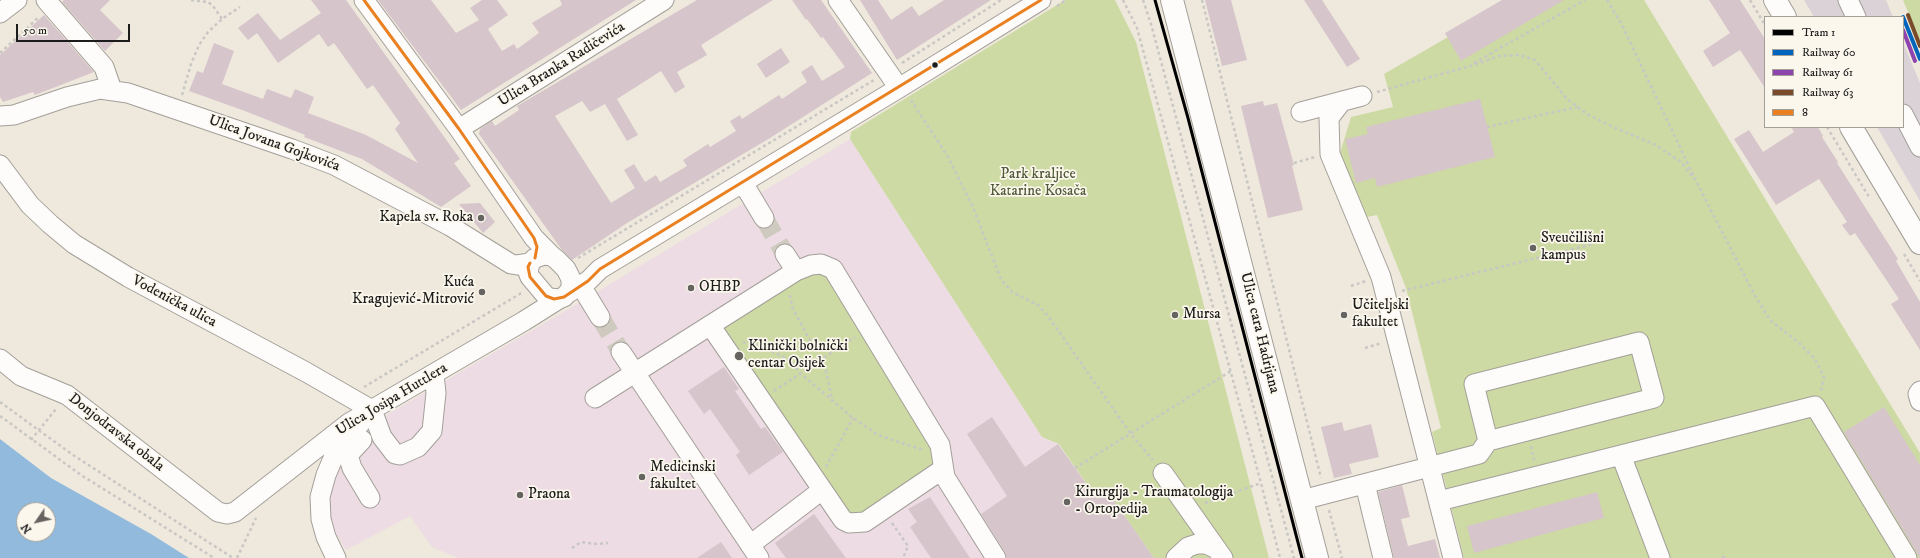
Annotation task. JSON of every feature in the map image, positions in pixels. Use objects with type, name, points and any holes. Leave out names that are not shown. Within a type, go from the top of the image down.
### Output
[{"type":"main road","name":"Ulica cara Hadrijana","points":[[1172,0],[1318,558]]},
{"type":"main road","points":[[1775,0],[1784,16]]},
{"type":"main road","points":[[1852,128],[1920,243]]},
{"type":"street","points":[[0,13],[17,0]]},
{"type":"street","points":[[364,0],[459,129],[534,238],[539,259]]},
{"type":"street","name":"Ulica Branka Radičevića","points":[[459,129],[664,0]]},
{"type":"street","points":[[838,0],[905,94],[1041,0]]},
{"type":"street","points":[[1848,0],[1856,16]]},
{"type":"street","points":[[48,3],[104,66],[112,90]]},
{"type":"street","name":"Ulica Jovana Gojkovića","points":[[0,116],[14,115],[67,97],[100,89],[128,93],[178,109],[334,165],[450,226],[511,264],[517,265],[539,259]]},
{"type":"street","name":"Ulica Josipa Huttlera","points":[[227,514],[235,512],[349,423],[524,322],[569,293],[600,269],[743,183],[905,94]]},
{"type":"street","points":[[1301,112],[1362,96]]},
{"type":"street","points":[[1342,101],[1329,118],[1330,154],[1381,277],[1431,466],[1453,558]]},
{"type":"street","points":[[1904,116],[1920,147]]},
{"type":"street","name":"Vodenička ulica","points":[[0,165],[30,205],[74,244],[128,277],[306,372],[372,410]]},
{"type":"street","points":[[743,183],[764,218]]},
{"type":"street","points":[[785,254],[792,274]]},
{"type":"street","points":[[539,259],[566,269],[572,284],[569,293]]},
{"type":"street","points":[[539,259],[528,272],[527,287],[550,298],[569,293]]},
{"type":"street","points":[[595,398],[634,374],[714,331],[792,274],[811,265],[821,264],[833,269],[940,445],[949,485],[996,558]]},
{"type":"street","name":"Ulica Josipa Huttlera","points":[[566,269],[578,273],[600,269]]},
{"type":"street","name":"Ulica Josipa Huttlera","points":[[524,322],[536,305],[539,296],[527,287]]},
{"type":"street","points":[[569,293],[600,317]]},
{"type":"street","points":[[714,331],[843,520],[849,523],[865,522],[883,510],[943,463]]},
{"type":"street","points":[[1302,500],[1479,454],[1488,441],[1654,398],[1640,342],[1474,384],[1488,441]]},
{"type":"street","points":[[621,352],[634,374],[754,551],[820,486]]},
{"type":"street","name":"Donjodravska obala","points":[[0,360],[21,376],[68,394],[218,512],[227,514]]},
{"type":"street","points":[[372,410],[382,437],[395,454],[400,455],[418,446],[432,431],[436,392],[434,374]]},
{"type":"street","points":[[1920,390],[1918,394],[1920,401]]},
{"type":"street","points":[[1439,501],[1816,406],[1907,558]]},
{"type":"street","points":[[336,558],[324,531],[321,519],[320,497],[326,475],[334,456],[372,410]]},
{"type":"street","points":[[370,498],[352,468],[348,454],[360,442],[378,428]]},
{"type":"street","points":[[1621,455],[1660,558]]},
{"type":"street","points":[[1163,473],[1219,553]]},
{"type":"street","points":[[1365,484],[1383,558]]},
{"type":"street","points":[[1176,558],[1188,546],[1197,544],[1206,544],[1219,553]]},
{"type":"path","points":[[191,0],[208,2],[213,6],[222,20]]},
{"type":"path","points":[[1123,0],[1137,28],[1231,371],[1280,558]]},
{"type":"path","points":[[1143,0],[1153,31],[1294,558]]},
{"type":"path","points":[[1202,0],[1342,558]]},
{"type":"path","points":[[1474,63],[1585,0]]},
{"type":"path","points":[[1607,0],[1621,23],[1696,181],[1755,296],[1771,320],[1798,342],[1815,359],[1824,378],[1816,406]]},
{"type":"path","points":[[1750,0],[1764,23]]},
{"type":"path","points":[[0,53],[48,3]]},
{"type":"path","points":[[178,109],[191,64],[199,45],[208,32],[240,7]]},
{"type":"path","points":[[1362,96],[1474,65],[1499,56],[1520,54],[1535,60],[1568,100],[1614,127],[1656,145],[1681,162],[1696,181]]},
{"type":"path","points":[[905,94],[948,157],[972,205],[1001,279],[1012,292],[1038,305],[1048,316],[1130,433],[1163,473]]},
{"type":"path","points":[[1487,127],[1577,106]]},
{"type":"path","points":[[1294,163],[1330,154]]},
{"type":"path","points":[[1386,295],[1594,244]]},
{"type":"path","points":[[792,274],[792,307],[826,370],[832,400]]},
{"type":"path","points":[[760,400],[868,328]]},
{"type":"path","points":[[714,331],[761,346],[790,360],[800,373],[853,418],[878,435],[943,463]]},
{"type":"path","points":[[1075,468],[1231,371]]},
{"type":"path","points":[[0,402],[73,455],[232,558]]},
{"type":"path","points":[[31,440],[52,413]]},
{"type":"path","points":[[0,416],[81,475],[214,558]]},
{"type":"path","points":[[820,486],[853,418]]},
{"type":"path","points":[[1527,431],[1538,476]]},
{"type":"path","points":[[1188,509],[1261,483]]},
{"type":"path","points":[[883,510],[908,546],[903,558]]},
{"type":"path","points":[[237,558],[257,516]]},
{"type":"path","points":[[572,548],[581,542],[597,544],[608,543]]},
{"type":"shaded area","points":[[1804,0],[1886,0],[1893,16],[1813,16]]},
{"type":"shaded area","points":[[1904,44],[1920,83],[1920,201],[1878,128],[1904,128]]},
{"type":"shaded area","name":"Klinički bolnički centar Osijek","points":[[850,139],[1042,437],[1058,444],[1097,499],[1108,492],[1154,558],[458,558],[432,547],[410,516],[346,550],[329,521],[326,492],[336,465],[369,425],[567,310]]},
{"type":"green space","name":"Park kraljice Katarine Kosača","points":[[1065,0],[1115,0],[1136,42],[1269,558],[1154,558],[1108,492],[1097,499],[1059,444],[1042,437],[850,139],[851,132]]},
{"type":"green space","name":"Sveučilišni kampus","points":[[1512,0],[1644,0],[1920,453],[1920,558],[1464,558],[1432,432],[1441,428],[1406,288],[1377,215],[1367,217],[1340,153],[1351,117],[1393,107],[1384,74]]},
{"type":"green space","points":[[1903,0],[1920,0],[1920,41]]},
{"type":"green space","points":[[809,267],[824,273],[935,455],[933,468],[859,518],[847,510],[720,326]]},
{"type":"water","points":[[0,439],[51,478],[151,534],[189,558],[0,558]]},
{"type":"building","points":[[64,0],[110,0],[100,10],[123,33],[105,51],[62,2]]},
{"type":"building","points":[[311,0],[346,0],[460,159],[454,163],[471,186],[441,207],[362,159],[304,137],[305,135],[245,111],[189,91],[197,71],[203,73],[214,43],[234,51],[222,84],[263,99],[267,89],[291,98],[295,89],[314,97],[308,113],[366,135],[418,163],[395,129],[400,123],[373,85],[367,89],[334,43],[328,47],[319,34],[278,63],[257,33],[248,40],[238,28],[258,13],[280,40],[321,13]]},
{"type":"building","points":[[378,0],[431,0],[456,33],[479,20],[470,8],[482,0],[497,0],[508,15],[488,29],[502,51],[514,44],[517,49],[539,33],[532,23],[562,5],[560,0],[636,0],[461,110]]},
{"type":"building","points":[[697,0],[773,0],[701,45],[707,55],[677,72],[685,87],[675,93],[661,71],[617,99],[638,135],[627,141],[605,104],[590,112],[582,101],[555,116],[611,203],[635,188],[624,170],[634,164],[645,182],[656,175],[660,182],[687,166],[683,160],[708,144],[710,147],[736,131],[730,121],[740,115],[742,119],[779,95],[782,99],[807,82],[801,72],[812,65],[822,81],[845,67],[823,37],[821,38],[807,19],[806,20],[792,0],[821,0],[872,73],[770,138],[627,223],[572,260],[562,250],[479,134],[480,129],[492,121],[495,126],[519,110],[517,106]]},
{"type":"building","points":[[860,0],[878,0],[891,20],[912,6],[919,16],[944,0],[991,0],[897,60]]},
{"type":"building","points":[[1205,0],[1231,0],[1247,60],[1222,66]]},
{"type":"building","points":[[1304,0],[1322,0],[1360,59],[1347,67]]},
{"type":"building","points":[[1502,0],[1564,0],[1461,61],[1445,33]]},
{"type":"building","points":[[1709,0],[1740,0],[1764,37],[1764,86],[1740,50],[1713,67],[1703,51],[1730,33]]},
{"type":"building","points":[[44,15],[94,72],[35,95],[33,92],[3,102],[0,97],[0,55]]},
{"type":"building","points":[[781,48],[790,62],[766,78],[757,64]]},
{"type":"building","points":[[1480,99],[1495,157],[1377,187],[1375,178],[1356,183],[1345,139],[1368,134],[1366,127]]},
{"type":"building","points":[[1263,101],[1264,106],[1277,103],[1294,165],[1292,166],[1303,210],[1268,218],[1241,106]]},
{"type":"building","points":[[1792,128],[1819,128],[1823,136],[1822,137],[1838,162],[1837,163],[1898,259],[1896,261],[1920,302],[1920,350],[1891,304],[1899,299],[1855,233],[1850,236],[1842,225],[1847,222],[1819,179],[1776,205],[1734,139],[1749,130],[1763,152],[1794,132]]},
{"type":"building","name":"Kapela sv. Roka","points":[[480,203],[495,222],[483,233],[459,204]]},
{"type":"building","points":[[724,367],[739,389],[735,391],[761,429],[765,427],[783,452],[749,475],[736,455],[740,452],[710,409],[704,414],[688,391]]},
{"type":"building","points":[[1884,407],[1920,465],[1920,558],[1844,432]]},
{"type":"building","name":"Kirurgija - Traumatologija - Ortopedija","points":[[992,417],[1025,467],[1058,444],[1097,499],[1108,492],[1154,558],[1007,558],[1005,552],[981,514],[1007,496],[967,434]]},
{"type":"building","points":[[1342,422],[1344,431],[1371,424],[1379,457],[1349,464],[1352,474],[1334,478],[1321,427]]},
{"type":"building","points":[[1402,485],[1410,517],[1401,519],[1408,546],[1435,539],[1440,558],[1394,558],[1378,492]]},
{"type":"building","points":[[1597,492],[1604,518],[1474,553],[1467,526]]},
{"type":"building","points":[[930,497],[970,558],[931,558],[910,527],[917,522],[908,509]]},
{"type":"building","points":[[814,514],[846,558],[786,558],[775,543]]},
{"type":"building","points":[[721,542],[732,558],[697,558]]},
{"type":"tunnel","points":[[764,218],[785,254]]},
{"type":"tunnel","points":[[600,317],[621,352]]},
{"type":"tram line","name":"1","points":[[1155,0],[1188,118],[1302,558]]},
{"type":"rail line","name":"63","points":[[1908,15],[1920,46]]},
{"type":"rail line","name":"60","points":[[1904,19],[1920,59]]},
{"type":"rail line","name":"61","points":[[1904,33],[1915,61]]},
{"type":"transit line","name":"8","points":[[364,0],[459,129],[534,238],[537,247],[535,258]]},
{"type":"transit line","name":"8","points":[[530,263],[528,267],[530,277],[546,296],[554,299],[564,297],[588,281],[600,269],[1041,0]]},
{"type":"place","name":"Kapela sv. Roka","points":[[481,218]]},
{"type":"place","name":"Sveučilišni kampus","points":[[1533,248]]},
{"type":"place","name":"OHBP","points":[[691,288]]},
{"type":"place","name":"Kuća Kragujević-Mitrović","points":[[482,292]]},
{"type":"place","name":"Mursa","points":[[1175,315]]},
{"type":"place","name":"Učiteljski fakultet","points":[[1344,315]]},
{"type":"place","name":"Klinički bolnički centar Osijek","points":[[739,356]]},
{"type":"place","name":"Medicinski fakultet","points":[[642,477]]},
{"type":"place","name":"Praona","points":[[520,495]]},
{"type":"place","name":"Kirurgija - Traumatologija - Ortopedija","points":[[1067,502]]}]
